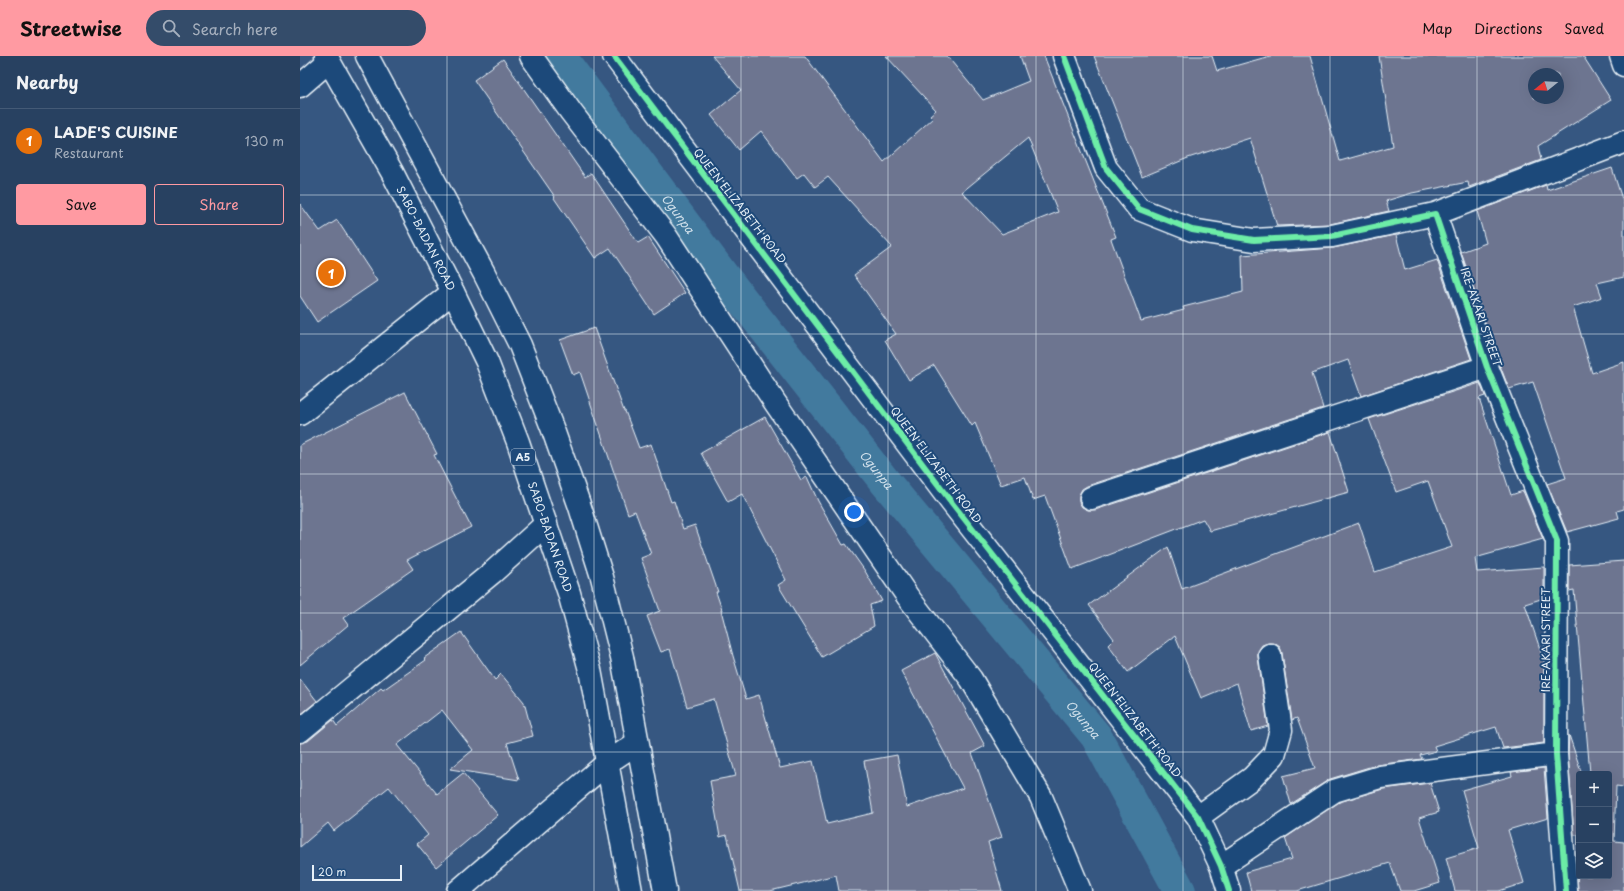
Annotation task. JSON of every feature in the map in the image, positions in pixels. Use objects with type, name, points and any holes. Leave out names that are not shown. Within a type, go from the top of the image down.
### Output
[{"type":"main road","points":[[367,56],[484,273],[520,345],[553,430],[574,489],[602,577],[622,657],[665,891]]},
{"type":"main road","points":[[531,56],[571,112],[666,236],[779,408],[908,597],[971,679],[1040,797],[1080,891]]},
{"type":"main road","name":"QUEEN ELIZABETH ROAD","points":[[614,56],[952,503],[1198,817],[1221,866],[1229,891]]},
{"type":"main road","points":[[1064,56],[1106,168],[1139,209],[1192,230],[1254,240],[1332,236],[1435,214],[1624,142]]},
{"type":"main road","points":[[1621,56],[1624,65]]},
{"type":"main road","points":[[300,86],[328,59]]},
{"type":"main road","name":"SABO-BADAN ROAD","points":[[328,59],[392,172],[453,292],[490,370],[518,442],[569,593],[590,670],[631,891]]},
{"type":"main road","name":"IRE-AKARI STREET","points":[[1435,214],[1488,368],[1557,541],[1556,754],[1566,891]]},
{"type":"main road","points":[[300,414],[453,292]]},
{"type":"main road","points":[[1091,498],[1488,368]]},
{"type":"main road","points":[[300,731],[493,572],[546,524]]},
{"type":"main road","points":[[1198,817],[1252,778],[1274,754],[1281,730],[1270,655]]},
{"type":"main road","points":[[458,891],[607,763],[637,743]]},
{"type":"main road","points":[[1221,866],[1334,790],[1380,777],[1556,754]]},
{"type":"building","points":[[712,56],[805,56],[884,162],[933,118],[930,115],[936,110],[886,56],[947,56],[983,100],[1029,81],[1020,56],[1044,56],[1116,237],[1111,239],[1141,321],[1184,310],[1183,307],[1243,292],[1242,255],[1333,248],[1396,235],[1405,270],[1437,260],[1471,359],[1361,396],[1348,360],[1312,373],[1323,408],[1087,486],[1082,489],[1079,495],[1079,502],[1082,507],[1088,510],[1095,510],[1330,432],[1349,492],[1210,531],[1203,519],[1072,569],[1045,496],[1033,500],[1025,477],[1001,485],[975,423],[972,426],[934,365],[909,380],[885,340],[896,334],[854,275],[892,247],[828,177],[815,187],[804,173],[797,178],[761,131],[739,150],[711,115],[741,90]],"holes":[[[1028,138],[1058,212],[1002,234],[962,192]]]},
{"type":"building","points":[[1094,56],[1212,56],[1217,71],[1270,56],[1310,56],[1340,161],[1393,146],[1379,56],[1583,56],[1611,100],[1538,146],[1541,160],[1469,187],[1468,182],[1412,193],[1386,201],[1389,211],[1330,224],[1277,226],[1250,138],[1188,158],[1142,177]]},
{"type":"building","points":[[503,59],[585,177],[591,173],[638,243],[648,237],[685,293],[654,314],[610,248],[595,258],[554,198],[555,197],[474,80]]},
{"type":"building","points":[[1612,168],[1624,205],[1624,277],[1597,283],[1602,297],[1573,307],[1592,373],[1624,362],[1624,509],[1617,511],[1619,518],[1567,532],[1547,484],[1566,478],[1533,382],[1509,389],[1461,252],[1486,243],[1477,211],[1546,185],[1547,190]]},
{"type":"building","points":[[300,204],[320,231],[337,220],[377,281],[317,322],[300,296]]},
{"type":"building","points":[[594,328],[639,448],[651,444],[671,502],[674,501],[683,529],[695,525],[718,592],[716,592],[746,699],[759,695],[780,768],[813,761],[827,824],[873,813],[864,761],[897,755],[907,807],[963,788],[901,671],[935,653],[985,746],[972,753],[1002,837],[988,842],[1002,891],[839,891],[836,875],[770,891],[740,891],[727,835],[720,837],[710,781],[736,776],[714,699],[687,707],[670,649],[661,652],[647,616],[660,611],[641,558],[651,554],[635,511],[628,514],[580,372],[573,375],[560,340]]},
{"type":"building","points":[[1480,383],[1485,396],[1479,398],[1511,495],[1523,491],[1543,539],[1475,558],[1477,572],[1544,567],[1544,598],[1525,604],[1544,661],[1544,743],[1503,748],[1496,727],[1434,746],[1436,751],[1420,755],[1422,759],[1376,765],[1330,779],[1291,804],[1283,776],[1315,768],[1297,718],[1292,720],[1280,647],[1274,643],[1268,643],[1262,645],[1258,651],[1268,726],[1251,731],[1237,683],[1201,698],[1175,636],[1128,672],[1108,645],[1114,639],[1089,605],[1168,547],[1182,589],[1359,523],[1375,572],[1452,547],[1428,481],[1396,492],[1369,419]]},
{"type":"building","points":[[405,392],[437,454],[434,455],[471,527],[407,560],[413,569],[343,618],[348,625],[300,665],[300,445]]},
{"type":"building","points":[[765,417],[801,480],[807,477],[818,501],[843,545],[846,544],[865,571],[882,601],[870,605],[874,626],[822,657],[778,585],[786,580],[742,494],[728,502],[701,453]]},
{"type":"building","points":[[1624,561],[1624,787],[1616,786],[1614,841],[1624,842],[1624,891],[1578,891],[1577,879],[1612,879],[1612,771],[1590,771],[1574,590],[1569,591],[1569,565]]},
{"type":"building","points":[[461,632],[495,680],[501,674],[524,702],[533,736],[507,743],[519,780],[450,769],[473,750],[442,710],[397,745],[437,794],[463,773],[498,815],[436,867],[417,844],[428,835],[389,787],[334,831],[328,823],[300,847],[300,743],[308,741],[333,720],[337,726],[381,688],[383,690],[426,660],[424,658]]},
{"type":"building","points":[[300,679],[317,701],[300,715]]},
{"type":"building","points":[[1569,735],[1581,771],[1576,771],[1576,835],[1574,835],[1568,754]]},
{"type":"building","points":[[1544,768],[1548,818],[1508,830],[1524,883],[1499,891],[1455,891],[1446,858],[1479,848],[1462,790],[1512,776],[1511,772]]},
{"type":"building","points":[[1430,783],[1439,812],[1419,818],[1440,883],[1414,891],[1400,891],[1390,863],[1297,891],[1251,891],[1246,872],[1292,859],[1285,838],[1339,802],[1383,789]]},
{"type":"waterway","name":"Ogunpa","points":[[560,56],[725,278],[886,483],[1096,736],[1180,891]]},
{"type":"cycle path","points":[[614,56],[952,503],[1198,817],[1221,866],[1229,891]]},
{"type":"cycle path","points":[[1064,56],[1106,168],[1139,209],[1192,230],[1254,240],[1332,236],[1435,214],[1487,367],[1557,541],[1556,754],[1566,891]]},
{"type":"place","name":"LADE'S CUISINE","points":[[331,273]]}]
